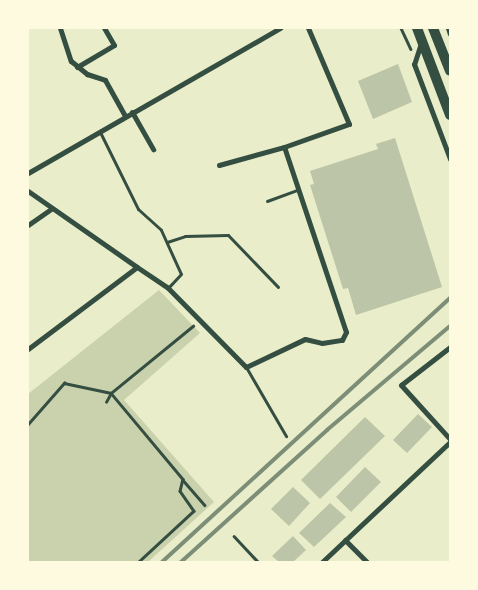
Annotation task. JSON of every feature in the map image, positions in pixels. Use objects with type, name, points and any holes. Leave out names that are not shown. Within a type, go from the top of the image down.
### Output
[{"type":"highway","points":[[417,28],[450,115]]},
{"type":"highway","points":[[433,28],[450,71]]},
{"type":"street","points":[[60,28],[71,61],[77,67],[105,80],[125,116]]},
{"type":"street","points":[[77,67],[114,45],[104,28]]},
{"type":"street","points":[[28,173],[280,28]]},
{"type":"street","points":[[220,164],[284,147],[350,124],[308,28]]},
{"type":"street","points":[[448,28],[450,34]]},
{"type":"street","points":[[422,40],[414,64],[450,159]]},
{"type":"street","points":[[132,112],[153,149]]},
{"type":"street","points":[[28,191],[51,209],[168,288],[198,322],[246,367],[305,339],[322,342],[342,340],[346,332],[284,147]]},
{"type":"street","points":[[28,225],[51,209]]},
{"type":"street","points":[[28,349],[138,267]]},
{"type":"street","points":[[322,562],[450,440],[401,385],[450,347]]},
{"type":"street","points":[[346,540],[367,562]]},
{"type":"lane","points":[[100,131],[138,209],[161,230],[181,274],[168,288]]},
{"type":"lane","points":[[268,201],[298,190]]},
{"type":"lane","points":[[167,242],[185,236],[228,235],[278,286]]},
{"type":"lane","points":[[246,367],[286,436]]},
{"type":"path","points":[[106,402],[111,393],[198,322]]},
{"type":"path","points":[[28,424],[64,383],[111,393],[205,505]]},
{"type":"path","points":[[138,562],[194,511],[180,491],[183,479]]},
{"type":"path","points":[[234,536],[258,562]]},
{"type":"green space","points":[[159,290],[200,333],[124,400],[214,502],[148,562],[28,562],[28,394]]},
{"type":"building","points":[[398,64],[412,102],[373,119],[358,81]]},
{"type":"building","points":[[395,138],[442,287],[356,315],[348,288],[343,289],[310,185],[314,184],[310,171],[378,149],[376,144]]},
{"type":"building","points":[[418,414],[432,427],[407,453],[393,440]]},
{"type":"building","points":[[365,417],[385,436],[320,499],[301,480]]},
{"type":"building","points":[[365,467],[381,482],[351,512],[336,497]]},
{"type":"building","points":[[293,487],[310,503],[289,526],[271,509]]},
{"type":"building","points":[[330,503],[346,517],[314,547],[299,533]]},
{"type":"building","points":[[293,536],[306,550],[293,562],[279,562],[272,556]]},
{"type":"railway","points":[[162,562],[450,298]]},
{"type":"railway","points":[[181,562],[327,430],[450,326]]}]
